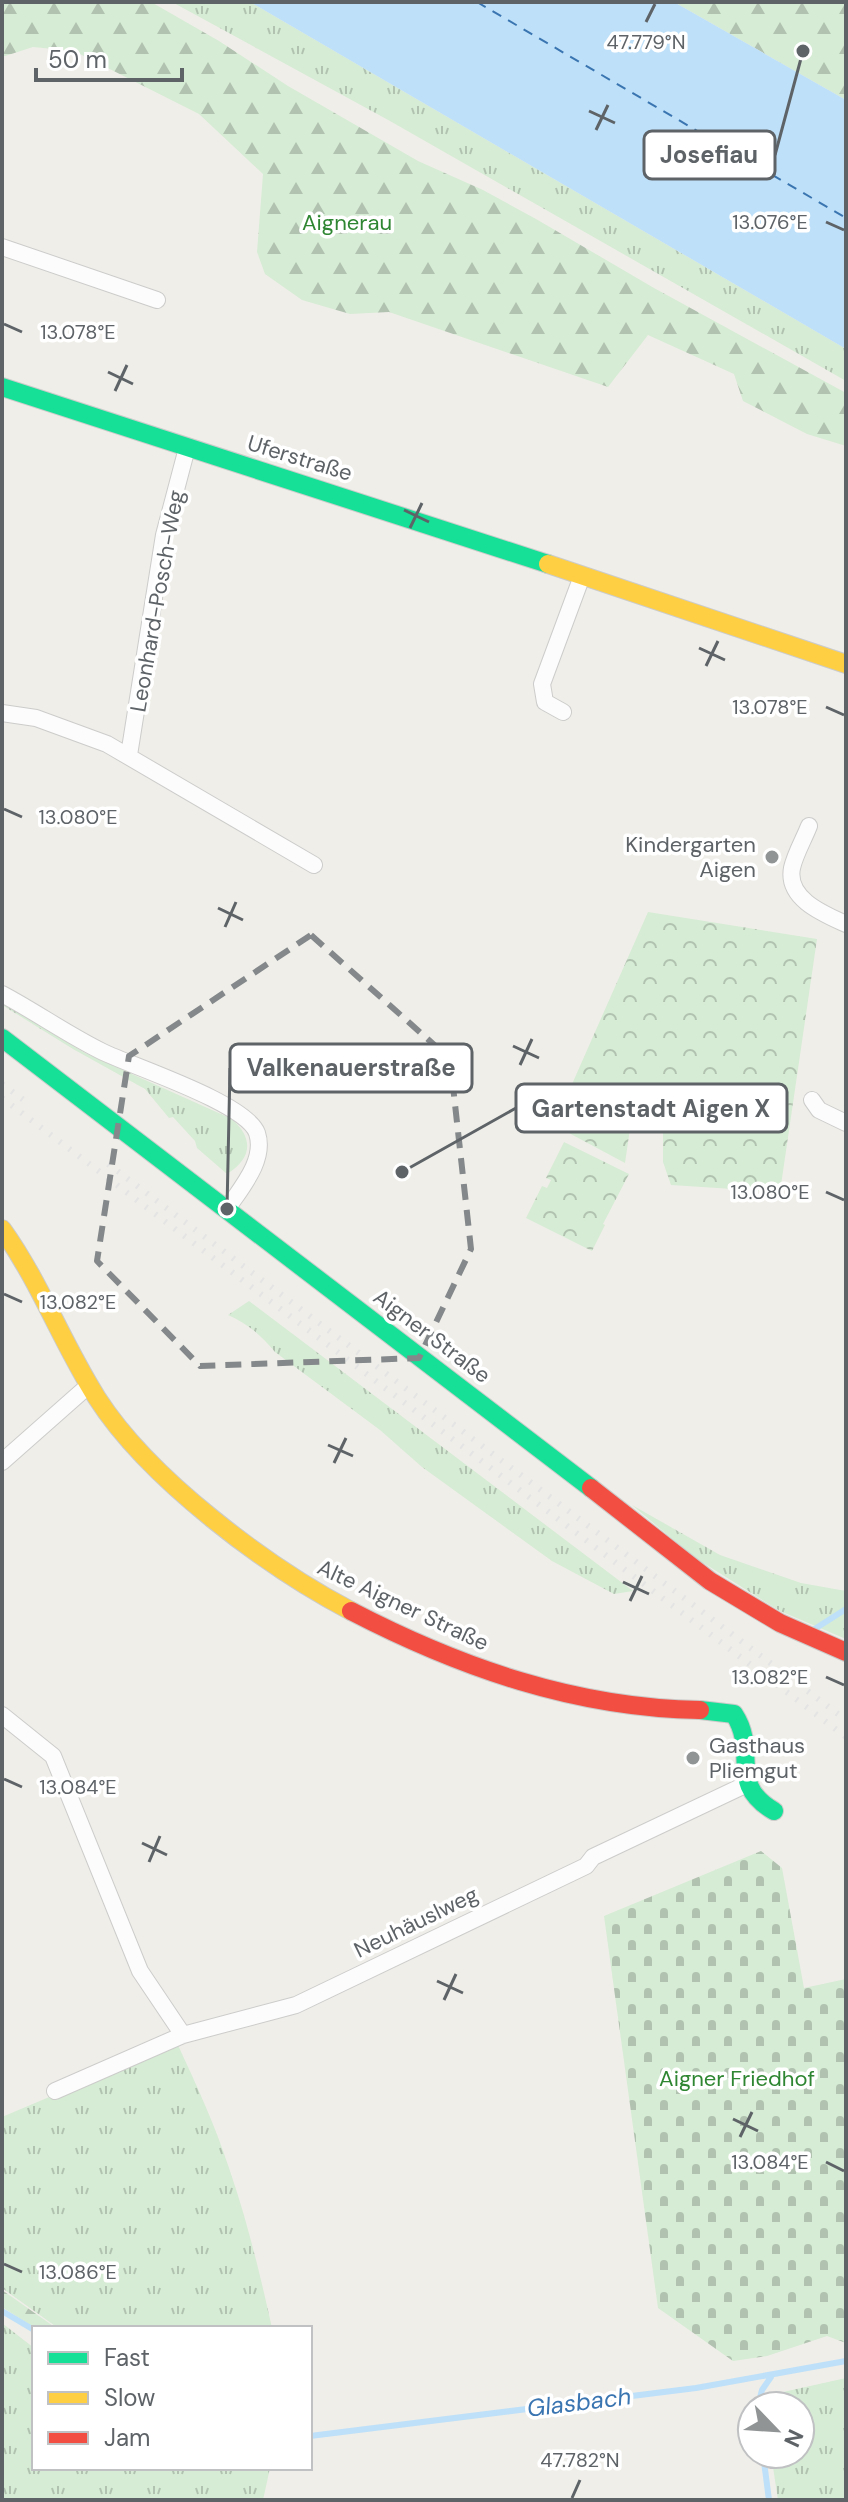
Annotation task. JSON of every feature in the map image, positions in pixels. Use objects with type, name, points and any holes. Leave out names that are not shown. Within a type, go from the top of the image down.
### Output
[{"type":"street","points":[[2,247],[157,300]]},
{"type":"street","name":"Uferstraße","points":[[2,387],[418,520],[846,664]]},
{"type":"street","name":"Leonhard-Posch-Weg","points":[[129,755],[164,535],[187,448]]},
{"type":"street","points":[[563,712],[545,702],[542,684],[582,576]]},
{"type":"street","points":[[2,713],[49,722],[87,735],[129,755],[314,865]]},
{"type":"street","points":[[809,826],[791,870],[792,882],[799,894],[815,909],[846,924]]},
{"type":"street","points":[[2,994],[100,1051],[200,1092],[250,1121],[260,1147],[248,1178],[227,1209]]},
{"type":"street","name":"Aigner Straße","points":[[2,1038],[373,1323],[502,1418],[710,1581],[780,1623],[846,1652]]},
{"type":"street","points":[[812,1100],[819,1110],[846,1123]]},
{"type":"street","name":"Alte Aigner Straße","points":[[2,1229],[29,1273],[88,1386],[118,1426],[155,1467],[247,1545],[304,1586],[432,1650],[510,1680],[606,1702],[730,1712],[739,1719],[743,1729],[747,1784]]},
{"type":"street","points":[[2,1462],[88,1386]]},
{"type":"street","points":[[2,1715],[53,1756],[140,1971],[183,2035]]},
{"type":"street","points":[[747,1784],[755,1801],[774,1811]]},
{"type":"street","name":"Neuhäuslweg","points":[[55,2091],[183,2035],[296,2005],[574,1872],[586,1866],[593,1857],[747,1784]]},
{"type":"highlighted area","points":[[311,935],[450,1059],[471,1249],[419,1358],[200,1366],[97,1261],[129,1056]]},
{"type":"green space","name":"Aignerau","points":[[2,2],[151,2],[418,161],[483,190],[846,393],[846,446],[807,434],[743,401],[734,374],[648,335],[608,387],[389,312],[350,314],[302,300],[265,274],[257,252],[263,174],[199,114],[74,51],[33,47],[2,57]]},
{"type":"green space","points":[[172,2],[250,2],[846,349],[846,381],[390,121]]},
{"type":"green space","points":[[674,2],[846,2],[846,100]]},
{"type":"green space","points":[[648,912],[817,939],[780,1192],[671,1185],[663,1162],[663,1111],[653,1102],[645,1101],[633,1108],[625,1163],[554,1125]]},
{"type":"green space","points":[[2,1002],[85,1053],[232,1119],[247,1141],[245,1155],[227,1174],[197,1148],[195,1141],[173,1117],[169,1118],[145,1089],[73,1049],[2,1005]]},
{"type":"green space","points":[[564,1142],[629,1174],[592,1251],[526,1218],[542,1186],[547,1188],[551,1180],[546,1178]]},
{"type":"green space","points":[[249,1301],[633,1591],[614,1594],[552,1561],[422,1467],[380,1430],[275,1352],[254,1330],[228,1315]]},
{"type":"green space","points":[[632,1505],[720,1555],[801,1583],[846,1591],[846,1639],[780,1611],[694,1557]]},
{"type":"green space","name":"Aigner Friedhof","points":[[761,1851],[782,1868],[804,1988],[846,1979],[846,2343],[827,2336],[767,2356],[733,2361],[658,2308],[604,1916]]},
{"type":"green space","points":[[177,2043],[229,2168],[253,2247],[272,2326],[55,2326],[2,2288],[2,2117]]},
{"type":"green space","points":[[2,2290],[53,2326],[32,2326],[2,2307]]},
{"type":"green space","points":[[2,2323],[32,2346],[32,2470],[270,2470],[263,2500],[2,2500]]},
{"type":"green space","points":[[846,2378],[846,2500],[778,2500],[773,2470],[816,2470],[816,2390],[792,2390]]},
{"type":"water","points":[[250,2],[674,2],[846,100],[846,349]]},
{"type":"waterway","points":[[813,1630],[846,1609]]},
{"type":"waterway","name":"Glasbach","points":[[2,2311],[32,2329]]},
{"type":"waterway","name":"Glasbach","points":[[312,2436],[696,2388],[846,2361]]},
{"type":"waterway","points":[[762,2390],[771,2377]]},
{"type":"waterway","points":[[765,2470],[769,2500]]},
{"type":"ferry route","points":[[477,2],[846,218]]},
{"type":"railway","points":[[2,1084],[25,1101]]},
{"type":"railway","points":[[2,1098],[846,1737]]},
{"type":"railway","points":[[108,1164],[846,1720]]},
{"type":"traffic: fast","points":[[2,387],[548,564]]},
{"type":"traffic: fast","points":[[2,1038],[591,1488]]},
{"type":"traffic: fast","points":[[700,1710],[734,1714],[744,1741],[751,1790],[774,1811]]},
{"type":"traffic: slow","points":[[548,564],[846,664]]},
{"type":"traffic: slow","points":[[2,1229],[28,1270],[97,1398],[119,1429],[178,1489],[247,1546],[351,1611]]},
{"type":"traffic: jam","points":[[591,1488],[710,1581],[780,1623],[846,1652]]},
{"type":"traffic: jam","points":[[351,1611],[434,1650],[520,1681],[609,1702],[700,1710]]},
{"type":"place","name":"Josefiau","points":[[803,51]]},
{"type":"place","name":"Kindergarten Aigen","points":[[772,857]]},
{"type":"place","name":"Gartenstadt Aigen X","points":[[402,1172]]},
{"type":"place","name":"Valkenauerstraße","points":[[227,1209]]},
{"type":"place","name":"Gasthaus Pliemgut","points":[[693,1758]]}]
